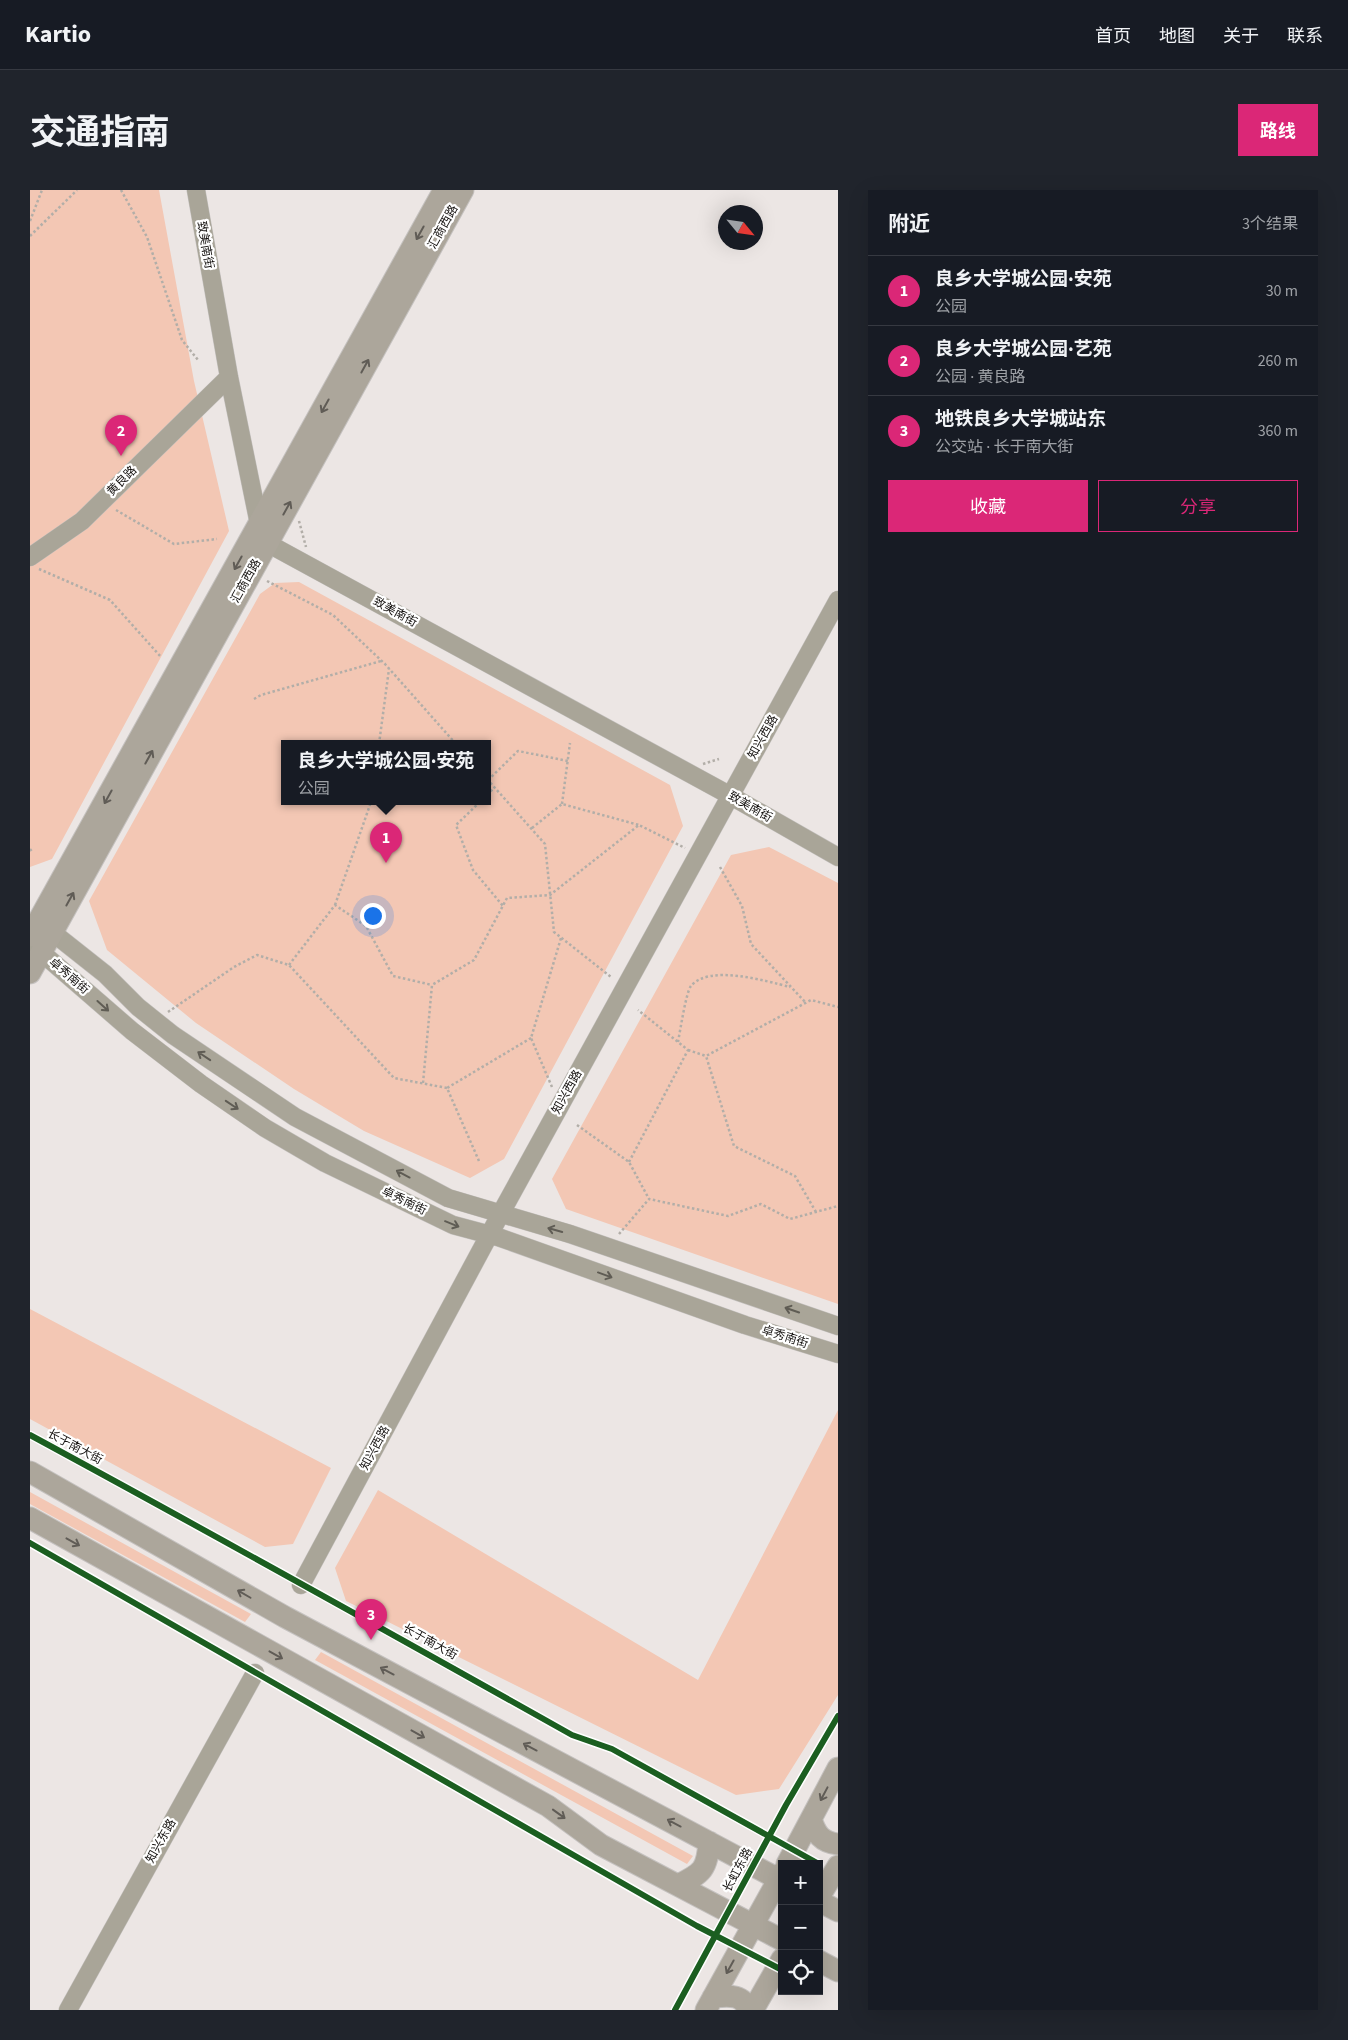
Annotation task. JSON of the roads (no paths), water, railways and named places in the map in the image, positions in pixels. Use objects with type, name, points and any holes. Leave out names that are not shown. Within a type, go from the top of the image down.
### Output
[{"type":"main road","name":"汇商西路","points":[[263,534],[444,190]]},
{"type":"main road","name":"汇商西路","points":[[30,973],[34,942],[46,925],[263,534],[463,190]]},
{"type":"main road","points":[[30,1472],[285,1617],[709,1842],[778,1872]]},
{"type":"main road","points":[[30,1518],[548,1806],[601,1845],[778,1938]]},
{"type":"main road","points":[[789,1860],[838,1768]]},
{"type":"main road","points":[[811,1819],[816,1834],[826,1842],[838,1844]]},
{"type":"main road","points":[[678,1885],[701,1872],[707,1861],[709,1842]]},
{"type":"main road","points":[[823,1890],[838,1866]]},
{"type":"main road","points":[[710,2004],[752,1924],[778,1881]]},
{"type":"main road","points":[[823,1904],[838,1911]]},
{"type":"main road","points":[[823,1963],[838,1971]]},
{"type":"main road","points":[[753,2010],[778,1966]]},
{"type":"main road","points":[[710,2004],[731,1995],[740,1998],[748,2010]]},
{"type":"street","name":"致美南街","points":[[196,190],[229,377],[263,534],[838,857]]},
{"type":"street","name":"黄良路","points":[[34,563],[102,502],[229,377]]},
{"type":"street","name":"知兴西路","points":[[301,1585],[501,1213],[838,600]]},
{"type":"street","name":"卓秀南街","points":[[46,925],[105,974],[138,1007],[173,1035],[295,1117],[448,1198],[570,1234],[838,1326]]},
{"type":"street","name":"卓秀南街","points":[[34,942],[132,1031],[201,1084],[265,1128],[325,1163],[445,1221],[745,1325],[838,1354]]},
{"type":"street","name":"知兴东路","points":[[68,2010],[255,1673]]},
{"type":"place","name":"良乡大学城公园·艺苑","points":[[121,456]]},
{"type":"place","name":"良乡大学城公园·安苑","points":[[386,863]]},
{"type":"place","name":"地铁良乡大学城站东","points":[[371,1640]]}]
